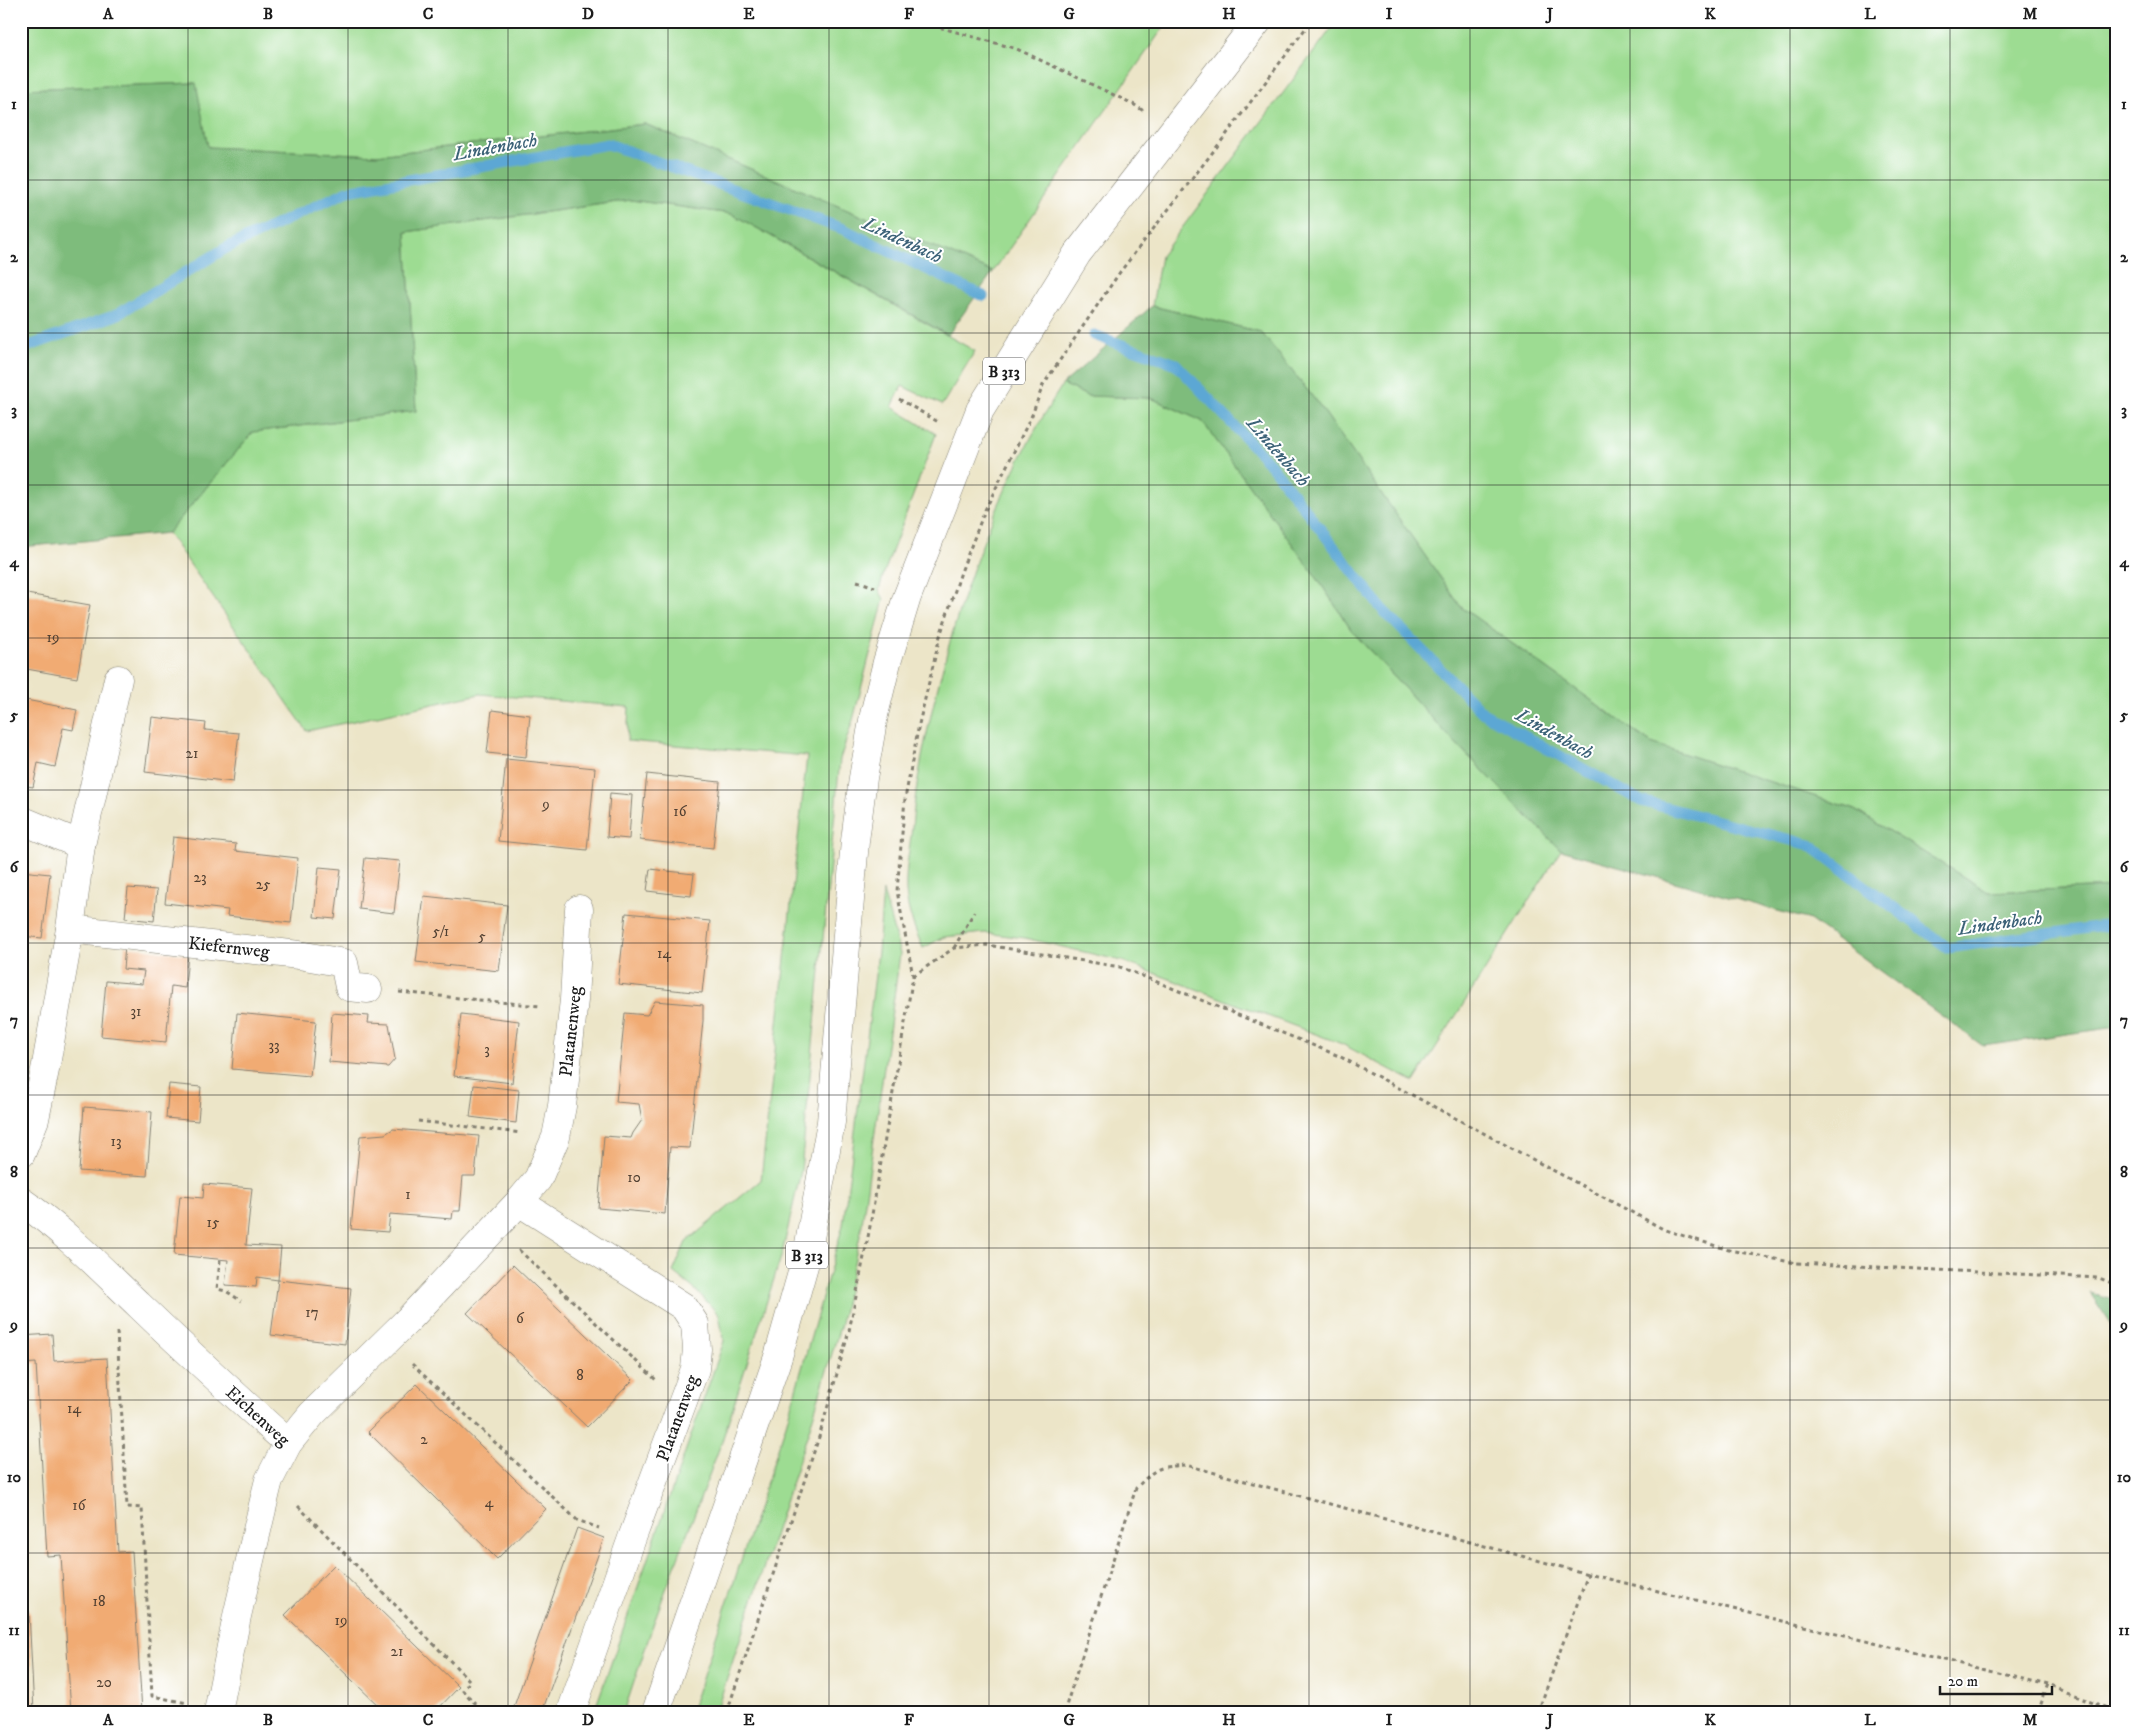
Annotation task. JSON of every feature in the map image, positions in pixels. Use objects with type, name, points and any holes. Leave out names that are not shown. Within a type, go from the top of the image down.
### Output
[{"type":"street","name":"B 313","points":[[656,1712],[778,1357],[807,1256],[831,1122],[855,841],[863,778],[874,715],[887,662],[907,597],[980,410],[1077,254],[1258,21]]},
{"type":"street","points":[[21,1154],[35,1119],[70,930],[81,845],[118,679]]},
{"type":"street","points":[[21,820],[81,845]]},
{"type":"street","name":"Platanenweg","points":[[288,1444],[312,1414],[388,1341],[519,1202],[538,1179],[556,1137],[564,1092],[573,1009],[579,910]]},
{"type":"street","name":"Kiefernweg","points":[[70,930],[299,955],[344,962],[349,987],[368,989]]},
{"type":"street","name":"Eichenweg","points":[[21,1200],[43,1216],[288,1444],[269,1480],[237,1616],[218,1710]]},
{"type":"street","name":"Platanenweg","points":[[519,1202],[684,1307],[695,1324],[697,1349],[695,1369],[632,1538],[571,1712]]},
{"type":"path","points":[[917,21],[1017,49],[1133,104]]},
{"type":"path","points":[[727,1712],[820,1434],[849,1331],[869,1232],[913,976],[897,891],[905,799],[919,724],[940,636],[961,572],[985,510],[1032,415],[1043,386],[1120,272],[1311,21]]},
{"type":"path","points":[[899,399],[968,440]]},
{"type":"path","points":[[913,976],[954,948],[974,912]]},
{"type":"path","points":[[954,948],[987,945],[1120,967],[1339,1056],[1665,1230],[1729,1250],[1796,1263],[2100,1278],[2117,1285]]},
{"type":"path","points":[[368,989],[573,1009]]},
{"type":"path","points":[[418,1121],[556,1137]]},
{"type":"path","points":[[495,1227],[683,1405]]},
{"type":"path","points":[[220,1260],[217,1289],[226,1291],[241,1301]]},
{"type":"path","points":[[115,1282],[127,1506],[142,1508],[152,1696],[218,1710]]},
{"type":"path","points":[[388,1341],[577,1520],[632,1538]]},
{"type":"path","points":[[1064,1712],[1136,1488],[1162,1467],[1186,1465],[1588,1574],[2048,1684],[2117,1711]]},
{"type":"path","points":[[266,1492],[296,1505],[470,1682],[463,1691],[484,1712]]},
{"type":"path","points":[[1538,1712],[1588,1574]]},
{"type":"path","points":[[2038,1712],[2048,1684]]},
{"type":"green space","points":[[21,21],[1168,21],[993,272],[645,124],[377,155],[208,147],[195,83],[21,89]]},
{"type":"green space","points":[[1337,21],[2117,21],[2117,887],[1988,892],[1853,809],[1651,743],[1461,607],[1320,406],[1261,332],[1152,306],[1161,256]]},
{"type":"green space","points":[[196,83],[208,147],[377,155],[645,124],[993,272],[948,335],[732,214],[631,200],[406,232],[416,411],[253,432],[168,533],[21,547],[21,89]]},
{"type":"green space","points":[[631,200],[732,214],[975,351],[942,405],[902,386],[892,407],[936,434],[884,573],[879,590],[884,599],[853,720],[840,759],[801,1171],[782,1254],[722,1441],[656,1616],[624,1712],[594,1712],[724,1341],[719,1315],[698,1292],[673,1272],[686,1242],[761,1180],[807,756],[627,741],[629,707],[480,694],[307,731],[168,533],[253,432],[416,411],[406,232]]},
{"type":"green space","points":[[1152,306],[1261,332],[1320,406],[1461,607],[1651,743],[1853,809],[1988,892],[2117,887],[2117,1027],[1983,1046],[1810,920],[1561,850],[1442,729],[1352,631],[1317,578],[1202,421],[1151,398],[1087,396],[1063,384]]},
{"type":"green space","points":[[1063,384],[1087,396],[1151,398],[1202,421],[1317,578],[1352,631],[1442,729],[1561,850],[1414,1082],[1342,1044],[1122,961],[1025,938],[985,933],[944,937],[923,948],[908,906],[906,875],[919,775],[937,690],[960,610],[988,531],[1022,455],[1041,419]]},
{"type":"green space","points":[[883,891],[900,954],[861,1231],[840,1327],[809,1430],[716,1712],[691,1712],[786,1424],[843,1225],[878,952]]},
{"type":"green space","points":[[2090,1293],[2117,1300],[2117,1333]]},
{"type":"building","points":[[21,593],[90,605],[77,678],[21,668]]},
{"type":"building","points":[[26,700],[77,710],[73,730],[63,728],[55,767],[38,763],[33,787],[21,785],[21,717]]},
{"type":"building","points":[[492,710],[530,715],[526,757],[487,753]]},
{"type":"building","points":[[152,717],[206,723],[205,730],[239,733],[233,782],[145,772]]},
{"type":"building","points":[[506,759],[595,768],[587,850],[498,841]]},
{"type":"building","points":[[647,774],[720,782],[713,848],[640,840]]},
{"type":"building","points":[[610,793],[632,795],[629,839],[607,837]]},
{"type":"building","points":[[173,837],[236,844],[235,851],[298,858],[291,923],[227,916],[228,910],[165,903]]},
{"type":"building","points":[[365,858],[400,861],[394,913],[359,909]]},
{"type":"building","points":[[319,867],[341,869],[335,919],[314,917]]},
{"type":"building","points":[[650,869],[694,874],[691,896],[647,891]]},
{"type":"building","points":[[21,871],[50,874],[42,938],[21,936]]},
{"type":"building","points":[[128,888],[157,890],[154,921],[125,918]]},
{"type":"building","points":[[424,896],[507,905],[499,971],[416,962]]},
{"type":"building","points":[[626,913],[710,921],[702,993],[618,984]]},
{"type":"building","points":[[125,946],[188,955],[185,988],[171,986],[166,1042],[101,1036],[106,981],[142,984],[144,971],[123,969]]},
{"type":"building","points":[[655,1001],[703,1005],[690,1148],[670,1147],[665,1214],[598,1208],[604,1136],[631,1138],[642,1120],[639,1104],[616,1102],[625,1013],[647,1015]]},
{"type":"building","points":[[237,1013],[316,1021],[310,1076],[232,1069]]},
{"type":"building","points":[[332,1013],[369,1016],[368,1023],[389,1024],[395,1059],[388,1067],[329,1062]]},
{"type":"building","points":[[461,1014],[519,1021],[512,1083],[454,1076]]},
{"type":"building","points":[[169,1084],[201,1087],[198,1121],[166,1118]]},
{"type":"building","points":[[474,1085],[519,1090],[516,1123],[470,1117]]},
{"type":"building","points":[[84,1107],[152,1112],[147,1176],[79,1171]]},
{"type":"building","points":[[393,1129],[479,1136],[475,1176],[463,1176],[460,1211],[453,1211],[452,1219],[390,1214],[388,1232],[351,1229],[360,1136],[385,1134]]},
{"type":"building","points":[[204,1184],[252,1188],[246,1245],[281,1247],[278,1280],[257,1277],[256,1287],[225,1285],[228,1260],[174,1255],[180,1196],[203,1198]]},
{"type":"building","points":[[513,1265],[633,1380],[587,1427],[467,1313]]},
{"type":"building","points":[[278,1280],[351,1288],[345,1344],[271,1335]]},
{"type":"building","points":[[52,1334],[54,1361],[107,1358],[118,1552],[132,1551],[142,1712],[71,1712],[61,1555],[47,1556],[36,1363],[21,1364],[21,1336]]},
{"type":"building","points":[[417,1384],[546,1509],[497,1559],[368,1432]]},
{"type":"building","points":[[577,1528],[604,1538],[542,1712],[512,1712]]},
{"type":"building","points":[[334,1565],[459,1687],[435,1712],[385,1712],[285,1615]]},
{"type":"building","points":[[21,1611],[29,1611],[34,1712],[21,1712]]},
{"type":"waterway","name":"Lindenbach","points":[[21,349],[116,315],[226,248],[348,191],[608,144],[843,229],[983,296]]},
{"type":"waterway","name":"Lindenbach","points":[[1094,335],[1176,364],[1271,465],[1381,608],[1483,713],[1641,801],[1810,845],[1948,948],[2117,924]]}]
